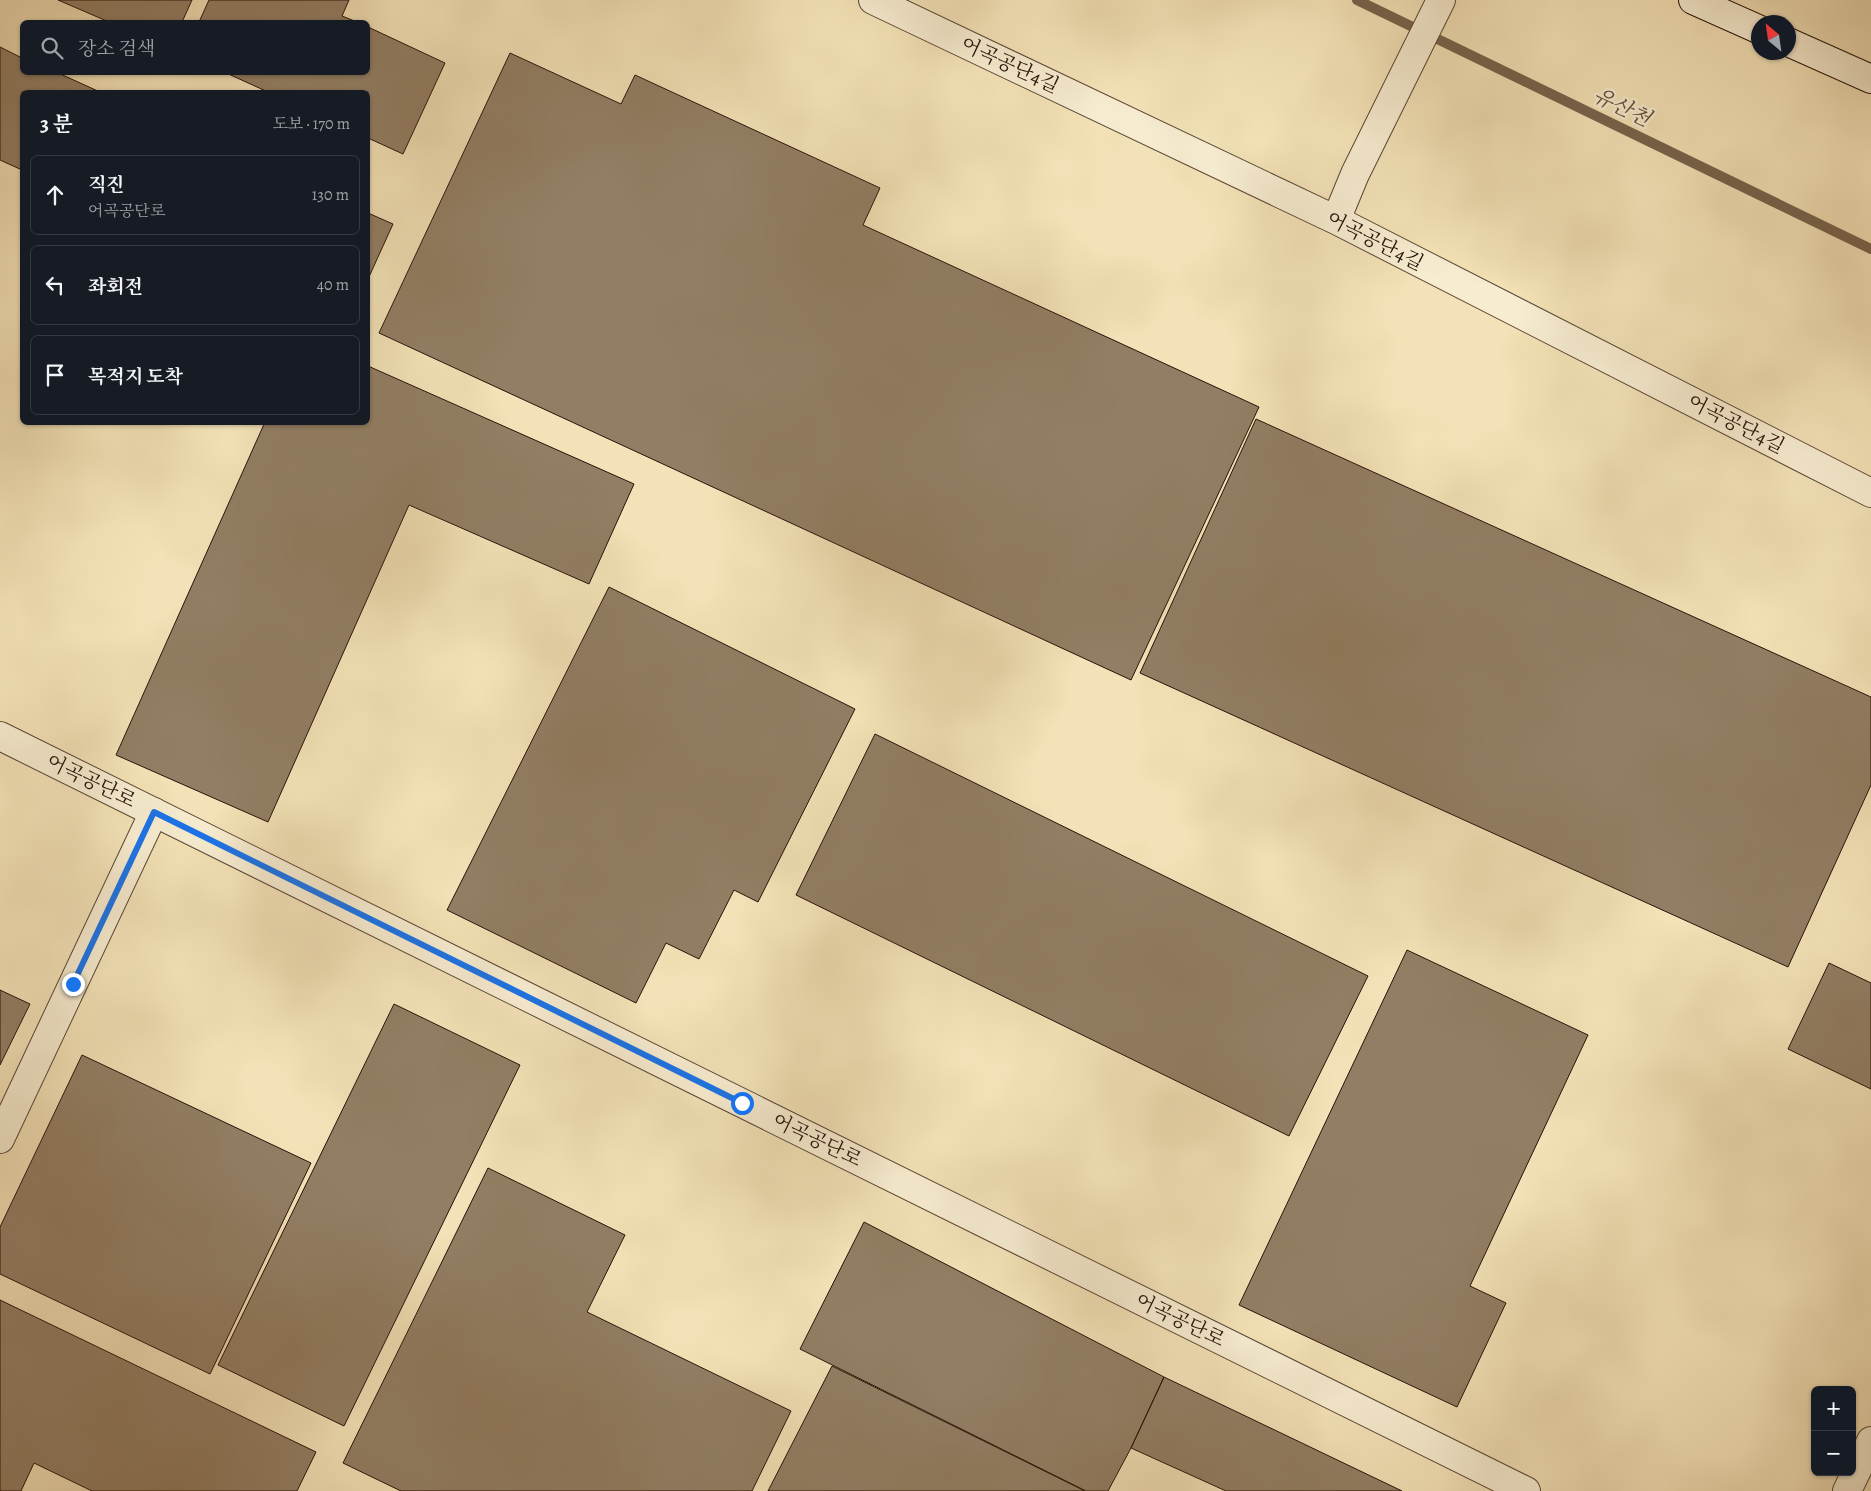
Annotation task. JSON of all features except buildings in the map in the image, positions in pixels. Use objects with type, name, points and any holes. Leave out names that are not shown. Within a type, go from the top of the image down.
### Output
[{"type":"street","name":"어곡공단4길","points":[[873,0],[1336,220],[1871,493]]},
{"type":"street","points":[[1336,220],[1355,174],[1441,0]]},
{"type":"street","points":[[1693,0],[1751,26]]},
{"type":"street","points":[[1796,46],[1871,79]]},
{"type":"street","name":"어곡공단로","points":[[0,736],[1526,1491]]},
{"type":"street","points":[[0,1139],[154,812]]},
{"type":"street","points":[[1847,1491],[1871,1441]]},
{"type":"waterway","name":"유산천","points":[[1357,0],[1871,249]]},
{"type":"route","points":[[73,984],[154,812],[742,1103]]}]
